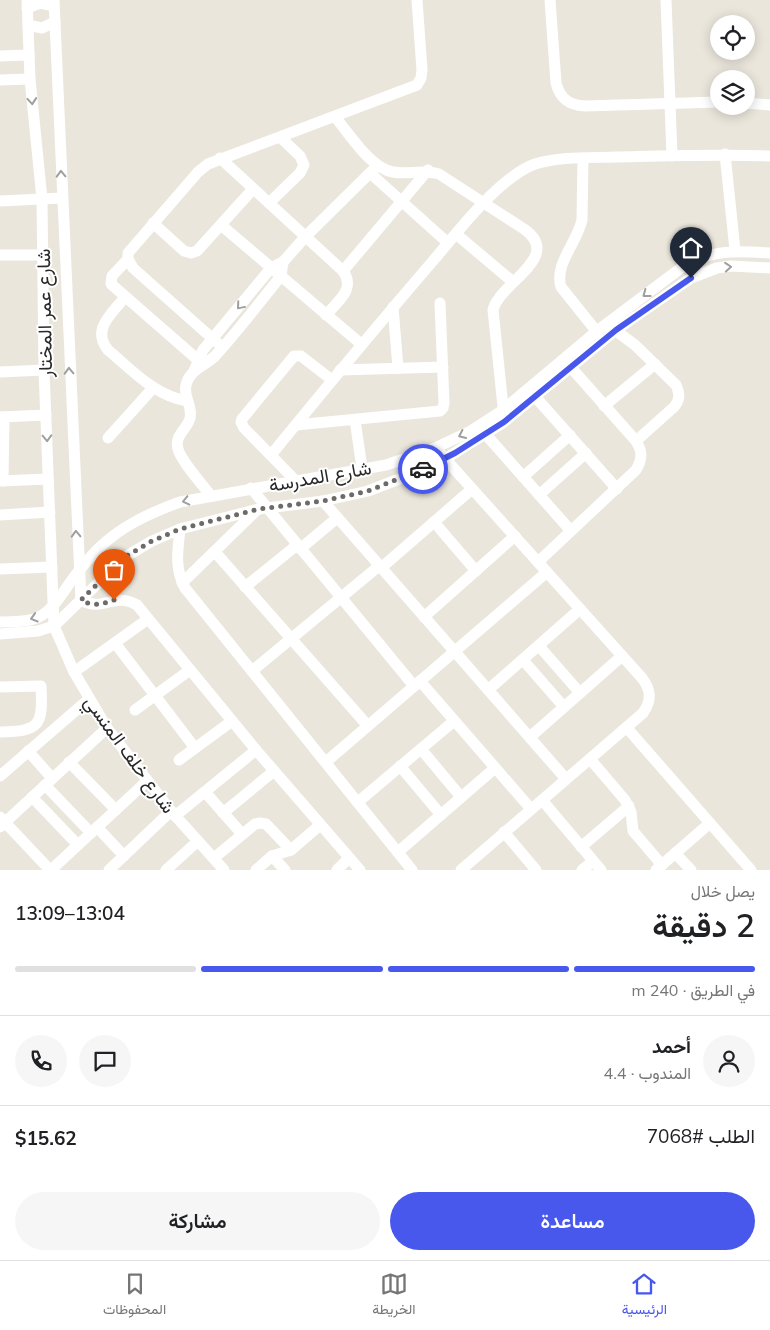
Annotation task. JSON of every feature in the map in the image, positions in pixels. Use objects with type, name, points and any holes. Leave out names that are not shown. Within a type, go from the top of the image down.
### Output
[{"type":"street","points":[[222,347],[133,268],[128,259],[128,253],[198,172],[220,158],[335,117],[417,85],[421,78],[422,70],[417,0]]},
{"type":"street","points":[[550,0],[556,83],[559,93],[565,101],[574,105],[585,106],[710,102]]},
{"type":"street","points":[[666,0],[672,156]]},
{"type":"street","points":[[27,4],[54,3]]},
{"type":"street","name":"شارع عمر المختار","points":[[54,3],[78,572],[81,600]]},
{"type":"street","name":"شارع عمر المختار","points":[[27,4],[30,78],[42,198],[44,370],[54,626]]},
{"type":"street","points":[[28,25],[42,28],[55,22]]},
{"type":"street","points":[[0,56],[29,55]]},
{"type":"street","points":[[0,80],[30,78]]},
{"type":"street","points":[[755,104],[770,105]]},
{"type":"street","points":[[335,117],[374,170],[402,202],[513,282]]},
{"type":"street","points":[[269,204],[300,173],[304,165],[300,156],[280,137]]},
{"type":"street","points":[[725,154],[734,250]]},
{"type":"street","points":[[271,455],[361,344],[483,203],[524,169],[551,161],[583,158],[725,154],[770,156]]},
{"type":"street","points":[[220,158],[344,271],[348,278],[348,286],[326,315]]},
{"type":"street","points":[[583,158],[582,220],[580,230],[559,272],[561,288],[606,332],[635,344],[676,385],[679,397],[674,408],[636,441]]},
{"type":"street","points":[[211,496],[178,450],[178,437],[190,419],[191,413],[185,394],[185,385],[188,377],[213,339],[271,268],[283,262],[306,236],[374,170],[394,172],[428,170],[439,174],[532,234],[536,242],[537,251],[534,260],[497,299],[493,310],[504,422]]},
{"type":"street","points":[[344,271],[428,170]]},
{"type":"street","points":[[153,223],[184,251],[191,253],[197,251],[253,189]]},
{"type":"street","points":[[0,200],[62,198]]},
{"type":"street","points":[[220,225],[361,344]]},
{"type":"street","name":"شارع المدرسة","points":[[0,622],[35,619],[42,616],[99,548],[123,528],[151,513],[180,502],[386,465],[504,422],[532,392],[685,266],[701,257],[717,252],[734,250],[770,253]]},
{"type":"street","points":[[0,255],[43,254]]},
{"type":"street","points":[[128,259],[110,279],[114,287],[196,365]]},
{"type":"street","points":[[196,365],[214,358],[281,276],[283,262]]},
{"type":"street","name":"شارع المدرسة","points":[[606,332],[703,272],[731,266],[770,268]]},
{"type":"street","points":[[125,297],[102,326],[100,335],[102,343],[153,388],[175,399],[188,401]]},
{"type":"street","points":[[296,425],[440,411],[444,403],[440,303]]},
{"type":"street","points":[[393,307],[398,368]]},
{"type":"street","points":[[295,480],[242,426],[241,422],[294,356],[301,356],[332,380]]},
{"type":"street","points":[[538,562],[617,489],[639,465],[641,453],[636,441],[567,363]]},
{"type":"street","points":[[604,406],[655,364]]},
{"type":"street","points":[[340,370],[442,367]]},
{"type":"street","points":[[0,372],[44,370]]},
{"type":"street","points":[[108,438],[153,388]]},
{"type":"street","points":[[532,392],[617,489]]},
{"type":"street","name":"شارع المدرسة","points":[[54,626],[125,557],[152,541],[180,529],[263,508],[323,501],[368,491],[420,471],[445,459],[482,430],[503,410],[532,392]]},
{"type":"street","points":[[46,415],[2,417],[1,455],[2,481],[48,480]]},
{"type":"street","points":[[355,420],[362,468]]},
{"type":"street","points":[[482,430],[571,532]]},
{"type":"street","points":[[523,477],[570,435]]},
{"type":"street","points":[[435,448],[622,656],[648,686],[650,695],[649,705],[644,713],[461,870]]},
{"type":"street","points":[[539,495],[586,453]]},
{"type":"street","points":[[251,488],[263,508],[531,809]]},
{"type":"street","points":[[252,671],[472,489]]},
{"type":"street","points":[[323,501],[566,779]]},
{"type":"street","points":[[182,582],[263,508]]},
{"type":"street","points":[[0,514],[50,512]]},
{"type":"street","points":[[246,587],[337,518]]},
{"type":"street","points":[[434,522],[476,571]]},
{"type":"street","points":[[180,529],[177,562],[182,582],[412,870]]},
{"type":"street","points":[[424,617],[515,536]]},
{"type":"street","points":[[215,552],[368,726]]},
{"type":"street","points":[[0,568],[52,567]]},
{"type":"street","points":[[326,762],[547,572]]},
{"type":"street","points":[[81,600],[94,605],[114,600],[130,601],[137,605],[256,750],[360,870]]},
{"type":"street","points":[[488,690],[580,609]]},
{"type":"street","points":[[74,672],[148,619]]},
{"type":"street","points":[[0,634],[38,631],[54,626]]},
{"type":"street","name":"شارع خلف المنسي","points":[[54,626],[74,672],[107,728],[173,814],[219,866]]},
{"type":"street","points":[[115,642],[195,748]]},
{"type":"street","points":[[539,646],[580,693]]},
{"type":"street","points":[[530,737],[622,656]]},
{"type":"street","points":[[523,660],[564,707]]},
{"type":"street","points":[[135,710],[190,670]]},
{"type":"street","points":[[0,687],[41,686],[42,707],[41,715],[31,728],[24,731],[0,732]]},
{"type":"street","points":[[0,776],[89,699]]},
{"type":"street","points":[[179,760],[232,721]]},
{"type":"street","points":[[358,802],[454,721]]},
{"type":"street","points":[[107,728],[2,822],[51,870],[147,781]]},
{"type":"street","points":[[627,728],[751,870]]},
{"type":"street","points":[[421,749],[461,797]]},
{"type":"street","points":[[109,870],[173,814],[205,792],[256,750]]},
{"type":"street","points":[[28,751],[48,781],[94,830],[124,856]]},
{"type":"street","points":[[590,759],[629,806],[633,831],[659,867],[710,823]]},
{"type":"street","points":[[69,762],[116,810]]},
{"type":"street","points":[[400,766],[441,815]]},
{"type":"street","points":[[398,852],[495,768]]},
{"type":"street","points":[[223,813],[274,771]]},
{"type":"street","points":[[205,792],[242,834]]},
{"type":"street","points":[[32,797],[78,845]]},
{"type":"street","points":[[542,800],[600,870]]},
{"type":"street","points":[[581,847],[629,806]]},
{"type":"street","points":[[219,866],[242,834],[256,824],[266,824],[291,850]]},
{"type":"street","points":[[256,870],[272,856],[291,850],[320,825]]},
{"type":"street","points":[[504,832],[536,870]]},
{"type":"street","points":[[166,870],[198,841]]},
{"type":"street","points":[[675,853],[691,870]]},
{"type":"street","points":[[272,856],[285,870]]},
{"type":"street","points":[[337,870],[349,858]]},
{"type":"street","points":[[582,870],[593,860]]},
{"type":"way so far","points":[[114,600],[100,605],[94,605],[81,600],[125,557],[138,548],[180,529],[259,509],[323,501],[368,491],[423,469]]},
{"type":"route","points":[[423,469],[445,459],[486,435],[616,330],[691,278]]}]
